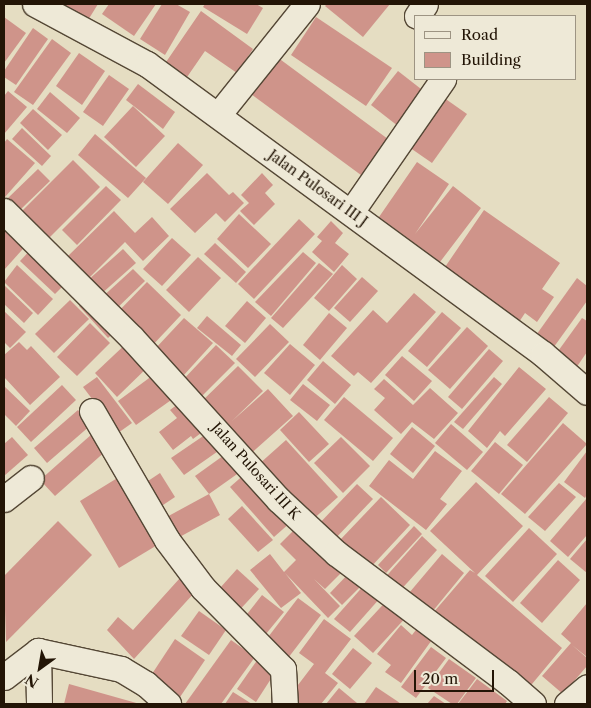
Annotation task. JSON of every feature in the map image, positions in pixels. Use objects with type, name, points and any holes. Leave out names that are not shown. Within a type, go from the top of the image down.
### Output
[{"type":"street","name":"Jalan Pulosari III J","points":[[35,4],[147,64],[543,354],[587,392]]},
{"type":"street","points":[[218,115],[307,4]]},
{"type":"street","points":[[418,15],[425,4]]},
{"type":"street","points":[[351,212],[442,80]]},
{"type":"street","name":"Jalan Pulosari III K","points":[[4,211],[131,337],[214,425],[279,500],[336,553],[508,682],[533,704]]},
{"type":"street","points":[[92,412],[130,481],[177,554],[203,588],[283,669],[285,704]]},
{"type":"street","points":[[4,499],[31,478]]},
{"type":"street","points":[[38,651],[39,704]]},
{"type":"street","points":[[4,677],[38,651],[121,669],[146,684],[168,704]]},
{"type":"street","points":[[567,704],[587,687]]},
{"type":"building","points":[[51,4],[98,4],[85,25]]},
{"type":"building","points":[[109,4],[156,4],[134,36],[102,14]]},
{"type":"building","points":[[162,4],[176,4],[190,12],[165,55],[140,39]]},
{"type":"building","points":[[205,4],[256,4],[263,8],[247,34],[203,7]]},
{"type":"building","points":[[327,4],[390,4],[363,37],[325,6]]},
{"type":"building","points":[[201,11],[253,49],[237,73],[205,51],[185,80],[164,65]]},
{"type":"building","points":[[4,17],[26,33],[4,63]]},
{"type":"building","points":[[316,17],[392,68],[366,106],[291,55]]},
{"type":"building","points":[[33,28],[48,39],[16,85],[4,77],[4,71]]},
{"type":"building","points":[[52,39],[71,53],[33,105],[14,92]]},
{"type":"building","points":[[79,53],[105,71],[82,105],[56,86]]},
{"type":"building","points":[[277,57],[392,142],[365,178],[251,94]]},
{"type":"building","points":[[398,71],[430,96],[403,130],[371,105]]},
{"type":"building","points":[[109,75],[129,89],[103,126],[83,112]]},
{"type":"building","points":[[138,84],[175,112],[163,129],[126,100]]},
{"type":"building","points":[[8,91],[27,107],[4,134],[4,96]]},
{"type":"building","points":[[50,92],[80,118],[67,133],[37,109]]},
{"type":"building","points":[[440,95],[467,114],[432,163],[406,145]]},
{"type":"building","points":[[133,106],[165,136],[136,167],[104,137]]},
{"type":"building","points":[[33,109],[62,135],[48,150],[20,123]]},
{"type":"building","points":[[22,128],[51,156],[42,166],[12,139]]},
{"type":"building","points":[[95,134],[146,178],[128,198],[78,155]]},
{"type":"building","points":[[7,139],[35,163],[5,197],[4,143]]},
{"type":"building","points":[[178,143],[203,165],[168,204],[143,182]]},
{"type":"building","points":[[73,160],[100,187],[48,239],[21,212]]},
{"type":"building","points":[[417,162],[449,184],[415,234],[453,186],[481,208],[440,262],[379,217]]},
{"type":"building","points":[[38,169],[50,181],[20,210],[8,198]]},
{"type":"building","points":[[207,173],[229,195],[233,192],[244,203],[225,222],[216,213],[195,233],[170,209]]},
{"type":"building","points":[[262,173],[273,185],[265,193],[275,204],[254,225],[240,211],[249,203],[241,195]]},
{"type":"building","points":[[106,186],[121,200],[77,245],[62,230]]},
{"type":"building","points":[[484,210],[560,263],[542,289],[554,297],[537,322],[525,313],[519,322],[443,270]]},
{"type":"building","points":[[114,211],[135,233],[152,217],[169,236],[143,261],[125,242],[89,278],[67,257]]},
{"type":"building","points":[[239,214],[271,244],[248,268],[217,239]]},
{"type":"building","points":[[4,217],[30,241],[4,270]]},
{"type":"building","points":[[299,219],[315,234],[254,299],[238,284]]},
{"type":"building","points":[[331,221],[343,233],[335,243],[349,254],[334,272],[312,252],[322,241],[317,237]]},
{"type":"building","points":[[172,238],[191,255],[162,286],[143,269]]},
{"type":"building","points":[[215,243],[246,272],[236,283],[204,254]]},
{"type":"building","points":[[34,246],[69,280],[55,294],[20,261]]},
{"type":"building","points":[[123,249],[136,263],[100,295],[87,281]]},
{"type":"building","points":[[303,252],[316,263],[271,316],[255,302]]},
{"type":"building","points":[[198,257],[221,278],[189,312],[166,290]]},
{"type":"building","points":[[319,263],[333,274],[283,328],[271,318]]},
{"type":"building","points":[[17,265],[53,299],[38,315],[4,282]]},
{"type":"building","points":[[342,265],[357,279],[329,311],[314,298]]},
{"type":"building","points":[[133,269],[145,281],[112,313],[99,300]]},
{"type":"building","points":[[362,277],[378,291],[350,322],[334,308]]},
{"type":"building","points":[[577,278],[587,286],[587,301],[551,351],[534,338]]},
{"type":"building","points":[[147,282],[181,315],[150,348],[115,315]]},
{"type":"building","points":[[4,285],[33,313],[24,323],[4,304]]},
{"type":"building","points":[[414,293],[436,312],[371,383],[358,372],[354,376],[331,356],[373,310],[387,323]]},
{"type":"building","points":[[88,299],[117,330],[108,338],[79,306]]},
{"type":"building","points":[[70,300],[89,319],[54,353],[35,334]]},
{"type":"building","points":[[247,301],[266,318],[245,343],[225,326]]},
{"type":"building","points":[[4,311],[26,332],[10,348],[4,342]]},
{"type":"building","points":[[442,312],[461,328],[427,367],[408,351]]},
{"type":"building","points":[[329,313],[347,328],[320,360],[303,345]]},
{"type":"building","points":[[207,316],[241,345],[232,356],[197,328]]},
{"type":"building","points":[[184,318],[213,343],[183,376],[154,350]]},
{"type":"building","points":[[582,318],[587,321],[587,352],[576,368],[556,354]]},
{"type":"building","points":[[90,323],[110,343],[77,376],[57,357]]},
{"type":"building","points":[[270,324],[289,342],[255,377],[236,359]]},
{"type":"building","points":[[467,327],[488,346],[450,389],[428,370]]},
{"type":"building","points":[[131,339],[153,362],[117,397],[95,373]]},
{"type":"building","points":[[19,342],[27,350],[31,346],[60,377],[30,405],[4,377],[4,355]]},
{"type":"building","points":[[290,344],[315,365],[290,395],[264,373]]},
{"type":"building","points":[[216,345],[235,363],[197,401],[180,383]]},
{"type":"building","points":[[489,349],[503,361],[462,409],[448,397]]},
{"type":"building","points":[[402,356],[432,381],[414,401],[385,375]]},
{"type":"building","points":[[323,361],[351,385],[335,404],[307,380]]},
{"type":"building","points":[[238,366],[263,391],[232,421],[268,389],[293,416],[248,456],[200,403]]},
{"type":"building","points":[[519,367],[546,389],[505,436],[500,431],[487,448],[468,431]]},
{"type":"building","points":[[160,370],[181,393],[136,425],[118,401]]},
{"type":"building","points":[[97,377],[132,423],[118,433],[83,387]]},
{"type":"building","points":[[494,377],[502,384],[463,429],[454,422]]},
{"type":"building","points":[[384,379],[413,405],[430,388],[458,413],[434,439],[412,422],[401,434],[374,410],[385,398],[374,389]]},
{"type":"building","points":[[303,384],[330,405],[317,421],[290,400]]},
{"type":"building","points":[[62,385],[76,400],[31,442],[17,427]]},
{"type":"building","points":[[4,386],[30,411],[16,426],[4,414]]},
{"type":"building","points":[[344,397],[393,438],[373,461],[324,420]]},
{"type":"building","points":[[549,397],[568,413],[527,462],[507,445]]},
{"type":"building","points":[[182,401],[205,430],[193,439],[191,436],[173,450],[159,432],[177,418],[170,410]]},
{"type":"building","points":[[78,410],[91,425],[47,463],[34,448]]},
{"type":"building","points":[[299,412],[329,444],[309,462],[280,430]]},
{"type":"building","points":[[563,423],[587,444],[525,514],[501,494]]},
{"type":"building","points":[[451,424],[483,452],[467,470],[435,443]]},
{"type":"building","points":[[412,427],[435,446],[413,473],[390,454]]},
{"type":"building","points":[[212,430],[224,447],[184,475],[171,458]]},
{"type":"building","points":[[92,434],[107,450],[55,496],[40,480]]},
{"type":"building","points":[[12,437],[28,455],[4,476],[4,444]]},
{"type":"building","points":[[341,437],[370,466],[343,493],[314,463]]},
{"type":"building","points":[[286,440],[338,497],[310,522],[258,465]]},
{"type":"building","points":[[495,442],[523,465],[499,494],[471,471]]},
{"type":"building","points":[[435,451],[462,471],[440,499],[447,504],[426,530],[369,486],[389,460],[413,479]]},
{"type":"building","points":[[587,451],[587,494],[585,498],[564,482]]},
{"type":"building","points":[[227,453],[240,472],[209,494],[195,476]]},
{"type":"building","points":[[247,472],[291,522],[274,537],[230,487]]},
{"type":"building","points":[[160,473],[175,497],[160,507],[145,483]]},
{"type":"building","points":[[119,477],[159,544],[119,568],[80,501]]},
{"type":"building","points":[[476,482],[523,526],[477,575],[562,648],[527,690],[433,613],[470,570],[475,573],[430,531]]},
{"type":"building","points":[[559,483],[576,497],[545,531],[528,517]]},
{"type":"building","points":[[357,484],[373,499],[332,542],[316,527]]},
{"type":"building","points":[[209,494],[220,515],[174,540],[163,519]]},
{"type":"building","points":[[381,497],[410,525],[370,568],[340,540]]},
{"type":"building","points":[[587,498],[587,535],[568,557],[550,541]]},
{"type":"building","points":[[242,506],[273,540],[258,552],[228,519]]},
{"type":"building","points":[[58,521],[92,555],[6,642],[4,576]]},
{"type":"building","points":[[299,525],[344,570],[325,589],[314,579],[340,606],[328,618],[285,573],[301,593],[281,608],[250,570],[270,554],[284,572],[296,560],[280,544]]},
{"type":"building","points":[[414,526],[422,534],[386,573],[378,565]]},
{"type":"building","points":[[529,528],[557,554],[513,602],[485,576]]},
{"type":"building","points":[[422,536],[437,550],[397,594],[382,581]]},
{"type":"building","points":[[587,539],[587,573],[570,559]]},
{"type":"building","points":[[442,554],[464,573],[432,612],[409,593]]},
{"type":"building","points":[[558,560],[580,580],[542,623],[520,603]]},
{"type":"building","points":[[237,569],[259,589],[234,616],[212,597]]},
{"type":"building","points":[[352,570],[365,582],[342,605],[330,593]]},
{"type":"building","points":[[180,578],[195,592],[134,659],[107,630],[118,617],[133,630]]},
{"type":"building","points":[[366,583],[381,597],[350,632],[334,619]]},
{"type":"building","points":[[262,595],[284,612],[261,640],[240,623]]},
{"type":"building","points":[[391,596],[410,613],[373,653],[354,636]]},
{"type":"building","points":[[298,598],[321,615],[285,662],[262,645]]},
{"type":"building","points":[[587,603],[587,657],[572,645],[587,658],[587,666],[563,694],[542,676],[571,643],[561,634]]},
{"type":"building","points":[[199,611],[226,630],[209,655],[181,636]]},
{"type":"building","points":[[324,619],[351,639],[325,673],[338,683],[321,704],[289,704],[285,702],[314,664],[299,653]]},
{"type":"building","points":[[401,625],[412,635],[419,626],[434,637],[401,683],[385,672],[391,665],[377,654]]},
{"type":"building","points":[[175,639],[205,660],[176,703],[146,683]]},
{"type":"building","points":[[231,640],[255,657],[221,704],[185,704]]},
{"type":"building","points":[[431,647],[446,658],[416,698],[401,687]]},
{"type":"building","points":[[353,648],[372,663],[350,689],[332,674]]},
{"type":"building","points":[[258,659],[276,671],[256,702],[237,689]]},
{"type":"building","points":[[449,659],[476,678],[457,704],[452,704],[428,688]]},
{"type":"building","points":[[477,679],[507,701],[505,704],[458,704]]},
{"type":"building","points":[[69,684],[140,704],[64,704]]},
{"type":"building","points":[[376,687],[397,701],[401,704],[364,704]]},
{"type":"building","points":[[339,688],[357,703],[326,704]]},
{"type":"building","points":[[233,692],[252,704],[225,704]]},
{"type":"building","points":[[434,696],[446,704],[427,704]]}]
